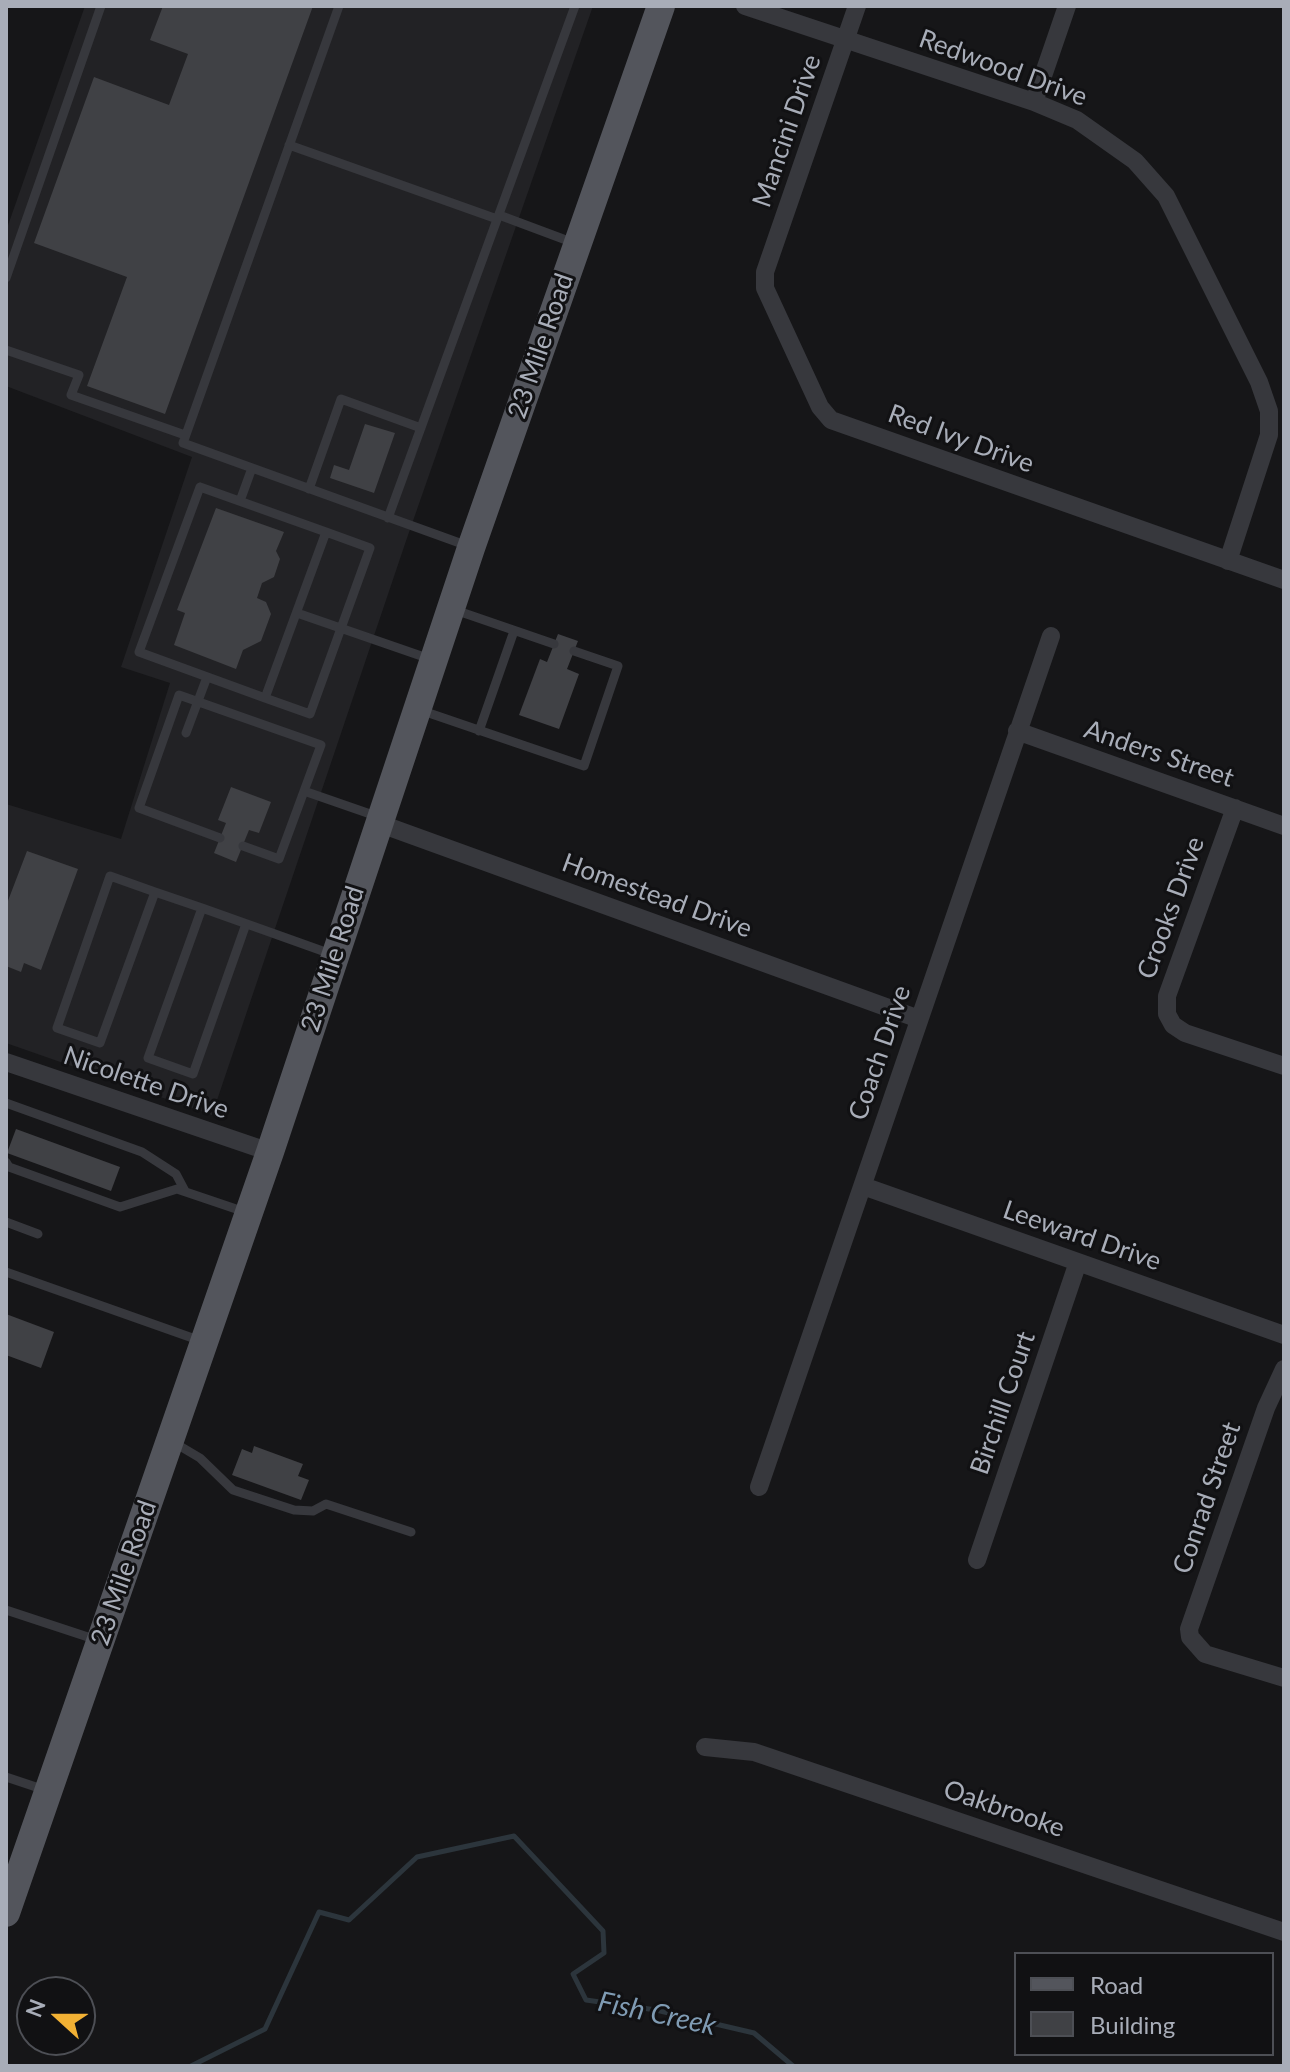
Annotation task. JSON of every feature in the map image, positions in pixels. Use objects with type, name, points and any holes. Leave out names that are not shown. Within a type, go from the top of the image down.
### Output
[{"type":"main road","name":"23 Mile Road","points":[[6,1913],[270,1152],[471,548],[661,6]]},
{"type":"street","name":"Redwood Drive","points":[[745,6],[1034,102],[1077,120],[1135,161],[1166,196],[1259,382],[1269,411],[1269,435],[1228,561]]},
{"type":"street","name":"Mancini Drive","points":[[765,272],[857,6]]},
{"type":"street","points":[[1034,102],[1067,6]]},
{"type":"street","name":"Red Ivy Drive","points":[[765,272],[765,288],[805,380],[831,420],[1284,580]]},
{"type":"street","name":"Coach Drive","points":[[759,1487],[1051,636]]},
{"type":"street","name":"Anders Street","points":[[1017,731],[1284,826]]},
{"type":"street","name":"Crooks Drive","points":[[1235,808],[1167,996],[1167,1014],[1173,1025],[1185,1033],[1284,1066]]},
{"type":"street","name":"Homestead Drive","points":[[379,820],[919,1019]]},
{"type":"street","name":"Nicolette Drive","points":[[6,1062],[270,1152]]},
{"type":"street","name":"Leeward Drive","points":[[863,1186],[1284,1335]]},
{"type":"street","name":"Birchill Court","points":[[977,1560],[1078,1262]]},
{"type":"street","name":"Conrad Street","points":[[1284,1369],[1266,1408],[1191,1622],[1190,1637],[1205,1654],[1284,1678]]},
{"type":"street","name":"Oakbrooke","points":[[705,1747],[754,1752],[1284,1932]]},
{"type":"lane","points":[[6,278],[101,6]]},
{"type":"lane","points":[[339,6],[183,443],[471,548]]},
{"type":"lane","points":[[388,518],[575,6]]},
{"type":"lane","points":[[289,145],[576,244]]},
{"type":"lane","points":[[6,350],[79,375],[71,395],[185,435]]},
{"type":"lane","points":[[309,489],[341,399],[421,428]]},
{"type":"lane","points":[[240,501],[252,468]]},
{"type":"lane","points":[[200,487],[240,501],[370,548],[310,714],[139,652],[200,487]]},
{"type":"lane","points":[[265,698],[326,532]]},
{"type":"lane","points":[[451,609],[554,644]]},
{"type":"lane","points":[[297,613],[434,660]]},
{"type":"lane","points":[[479,731],[514,631]]},
{"type":"lane","points":[[417,709],[584,766],[618,666],[574,651]]},
{"type":"lane","points":[[186,733],[207,677]]},
{"type":"lane","points":[[220,838],[139,808],[179,695],[321,745],[279,859],[243,846]]},
{"type":"lane","points":[[304,791],[379,820]]},
{"type":"lane","points":[[155,892],[100,1043],[57,1028],[110,876],[334,955]]},
{"type":"lane","points":[[202,908],[148,1058],[193,1074],[246,924]]},
{"type":"lane","points":[[6,1103],[142,1152],[176,1174],[185,1191]]},
{"type":"lane","points":[[6,1162],[9,1167],[120,1207],[169,1190],[185,1191],[249,1213]]},
{"type":"lane","points":[[6,1222],[38,1234]]},
{"type":"lane","points":[[6,1272],[204,1342]]},
{"type":"lane","points":[[170,1440],[200,1458],[233,1490],[294,1510],[313,1511],[326,1504],[411,1532]]},
{"type":"lane","points":[[6,1610],[100,1641]]},
{"type":"lane","points":[[6,1777],[48,1791]]},
{"type":"shaded area","points":[[85,6],[593,6],[407,538],[212,1115],[6,1043],[6,804],[121,839],[170,683],[121,667],[192,457],[6,386],[6,231]]},
{"type":"building","points":[[163,6],[313,6],[165,414],[87,386],[127,277],[34,243],[94,77],[169,105],[188,54],[150,40]]},
{"type":"building","points":[[365,424],[395,433],[374,493],[330,478],[334,465],[349,470]]},
{"type":"building","points":[[216,508],[284,532],[276,551],[280,559],[274,577],[262,583],[257,598],[266,602],[271,614],[261,641],[243,650],[236,669],[174,645],[185,613],[177,610]]},
{"type":"building","points":[[558,634],[578,641],[567,669],[579,674],[559,729],[519,715],[540,659],[547,662]]},
{"type":"building","points":[[231,787],[271,802],[259,833],[249,830],[236,862],[214,853],[226,823],[218,820]]},
{"type":"building","points":[[27,851],[78,869],[41,970],[24,963],[21,972],[6,966],[6,906]]},
{"type":"building","points":[[16,1129],[120,1167],[111,1191],[7,1153]]},
{"type":"building","points":[[6,1314],[54,1332],[41,1368],[6,1355]]},
{"type":"building","points":[[254,1446],[303,1464],[298,1476],[309,1480],[301,1500],[232,1475],[242,1449],[252,1453]]},
{"type":"waterway","name":"Fish Creek","points":[[191,2066],[265,2029],[319,1912],[349,1920],[417,1857],[514,1836],[603,1931],[604,1953],[573,1974],[586,2000],[656,2010],[754,2033],[793,2066]]}]
